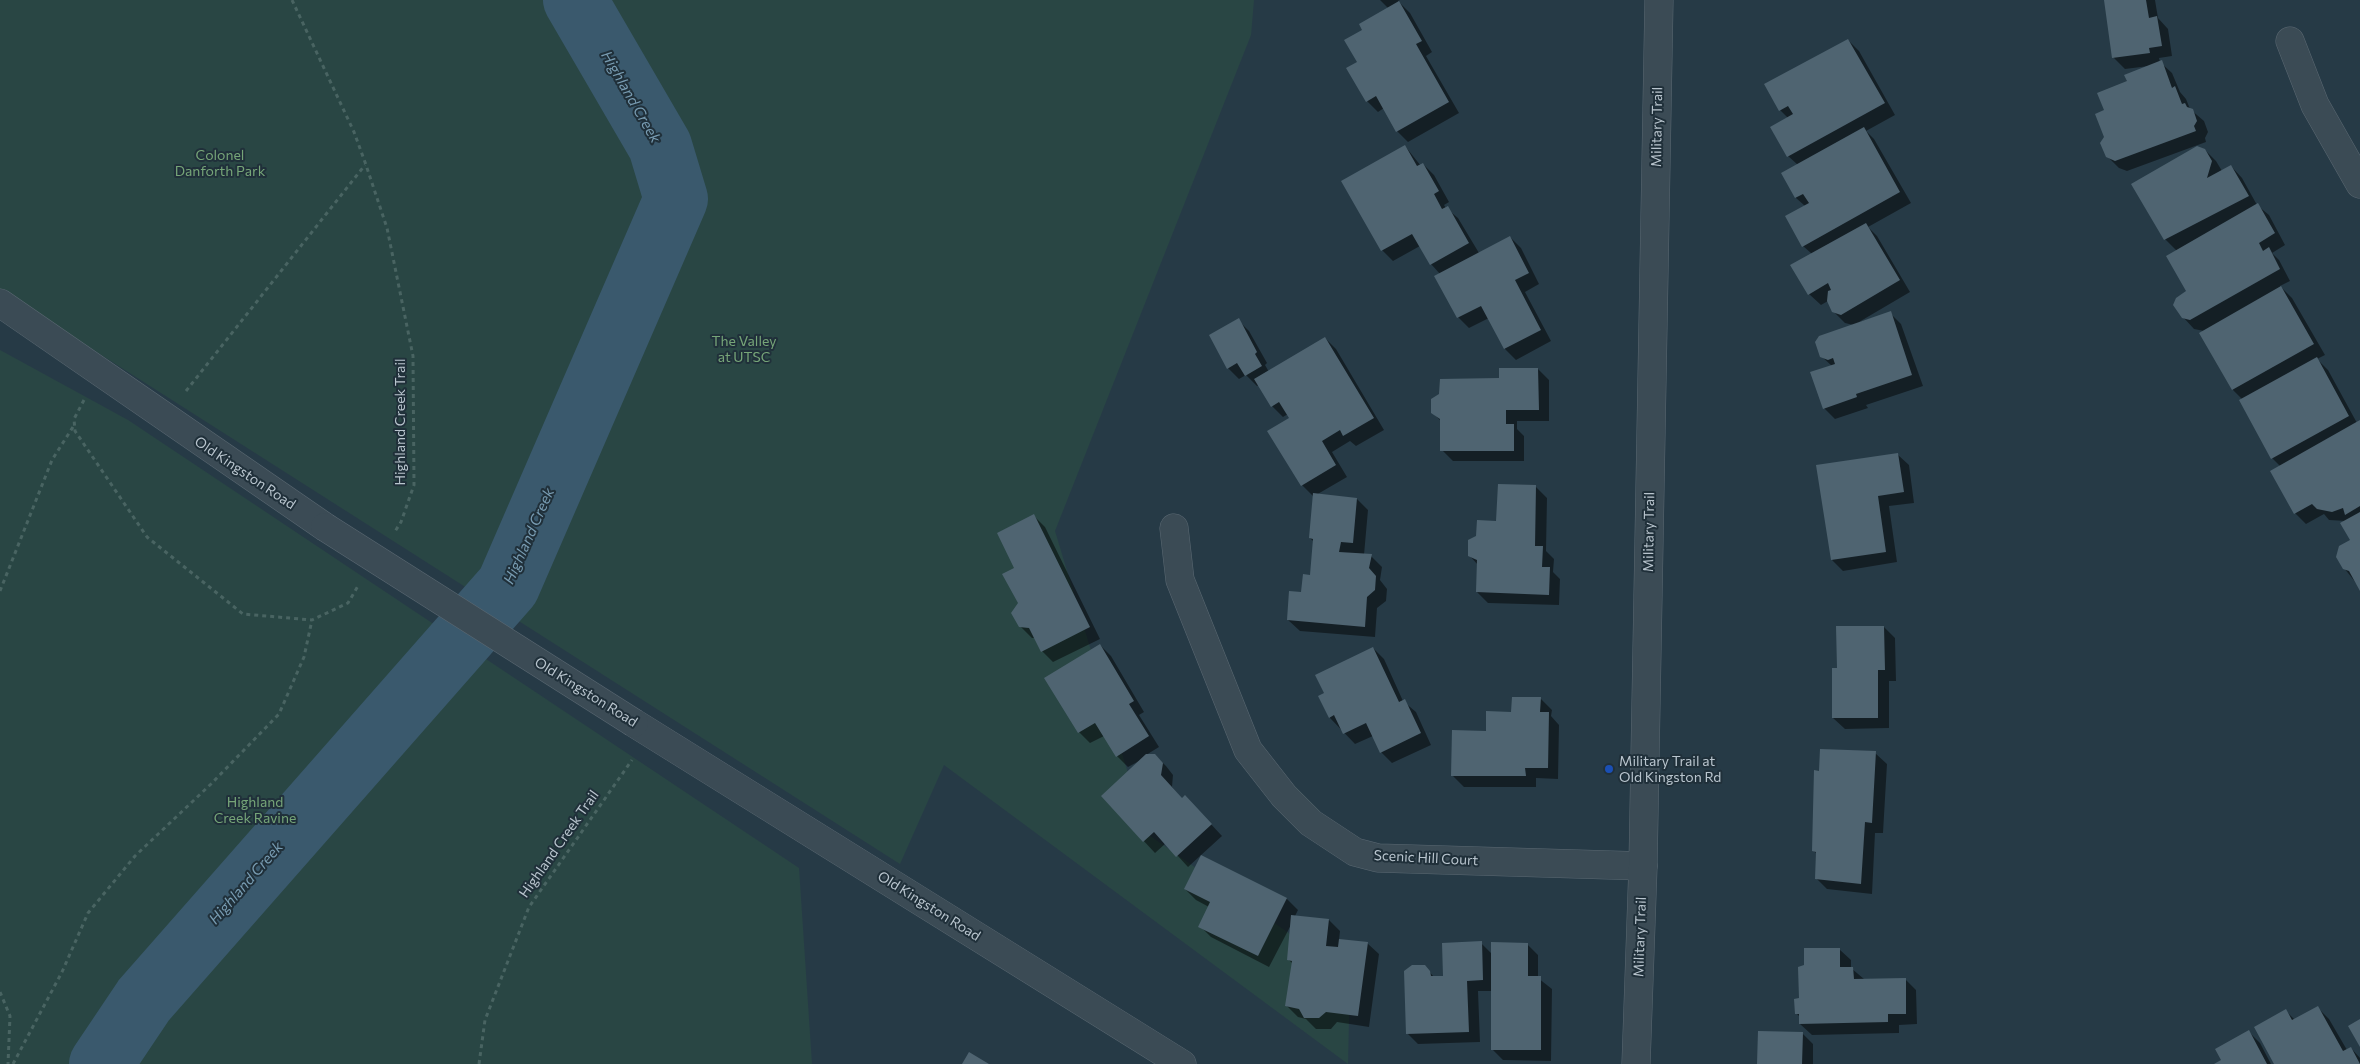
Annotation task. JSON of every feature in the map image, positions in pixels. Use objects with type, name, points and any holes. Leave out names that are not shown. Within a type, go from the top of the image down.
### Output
[{"type":"street","name":"Military Trail","points":[[1636,1064],[1643,866],[1659,0]]},
{"type":"street","points":[[2290,41],[2315,105],[2360,184]]},
{"type":"street","name":"Old Kingston Road","points":[[0,303],[325,527],[1182,1064]]},
{"type":"street","name":"Scenic Hill Court","points":[[1174,528],[1180,580],[1248,750],[1284,796],[1311,823],[1355,852],[1378,858],[1643,866]]},
{"type":"path","name":"Highland Creek Trail","points":[[292,0],[354,132],[366,165],[387,228],[413,356],[414,485],[401,522],[390,538]]},
{"type":"path","points":[[165,418],[366,165]]},
{"type":"path","points":[[0,592],[52,460],[73,426],[74,419],[85,398],[101,373]]},
{"type":"path","points":[[73,426],[147,536],[243,614],[312,620],[348,603],[364,579]]},
{"type":"path","points":[[12,1064],[62,972],[88,913],[135,856],[211,784],[279,714],[304,657],[312,620]]},
{"type":"path","name":"Highland Creek Trail","points":[[479,1064],[485,1020],[529,907],[642,727]]},
{"type":"path","points":[[0,992],[10,1016],[8,1064]]},
{"type":"green space","name":"The Valley at UTSC","points":[[0,0],[1254,0],[1251,35],[1055,531],[1146,833],[1350,976],[1348,1064],[944,765],[900,864],[81,342],[0,298]]},
{"type":"green space","name":"Highland Creek Ravine","points":[[0,350],[128,420],[799,868],[812,1064],[0,1064]]},
{"type":"building","points":[[2104,0],[2146,0],[2149,18],[2157,16],[2162,46],[2149,48],[2150,53],[2112,58]]},
{"type":"building","points":[[1399,1],[1422,41],[1416,44],[1449,102],[1396,132],[1376,96],[1366,102],[1346,68],[1357,62],[1344,40],[1362,30],[1359,24]]},
{"type":"building","points":[[1848,39],[1885,103],[1787,157],[1770,127],[1793,114],[1788,106],[1779,111],[1764,84]]},
{"type":"building","points":[[2162,60],[2172,88],[2175,86],[2182,104],[2185,103],[2187,107],[2193,109],[2197,121],[2194,126],[2196,131],[2115,161],[2106,157],[2100,143],[2104,137],[2095,114],[2104,110],[2097,93],[2127,81],[2124,75]]},
{"type":"building","points":[[1864,127],[1900,192],[1802,247],[1785,216],[1809,203],[1803,194],[1795,198],[1781,173]]},
{"type":"building","points":[[1405,145],[1417,166],[1423,163],[1439,191],[1434,194],[1442,209],[1448,206],[1469,243],[1430,265],[1412,234],[1381,251],[1341,181]]},
{"type":"building","points":[[2197,146],[2205,149],[2212,161],[2207,178],[2231,165],[2249,196],[2164,240],[2131,184]]},
{"type":"building","points":[[2258,203],[2275,233],[2259,243],[2263,251],[2269,247],[2280,269],[2190,320],[2182,318],[2173,305],[2176,298],[2186,291],[2166,256]]},
{"type":"building","points":[[1866,223],[1900,280],[1841,315],[1832,312],[1827,301],[1828,291],[1831,290],[1828,283],[1808,295],[1790,265]]},
{"type":"building","points":[[1510,236],[1529,273],[1515,280],[1541,330],[1504,349],[1481,306],[1457,318],[1434,276]]},
{"type":"building","points":[[2281,286],[2314,344],[2232,390],[2199,333]]},
{"type":"building","points":[[1891,311],[1912,375],[1856,394],[1857,397],[1823,409],[1810,372],[1835,364],[1833,358],[1828,360],[1820,357],[1815,342],[1819,336]]},
{"type":"building","points":[[1239,318],[1257,352],[1255,354],[1262,366],[1245,376],[1237,363],[1227,369],[1209,335]]},
{"type":"building","points":[[1325,337],[1374,418],[1343,436],[1340,430],[1322,441],[1336,465],[1301,486],[1267,431],[1289,418],[1279,402],[1271,407],[1254,379]]},
{"type":"building","points":[[2317,357],[2349,416],[2271,459],[2239,400]]},
{"type":"building","points":[[1499,368],[1538,368],[1539,410],[1506,410],[1506,424],[1514,424],[1514,451],[1440,451],[1440,419],[1431,413],[1431,399],[1439,394],[1440,379],[1499,378]]},
{"type":"building","points":[[2360,420],[2360,506],[2345,515],[2343,508],[2332,512],[2317,509],[2312,504],[2294,514],[2270,471]]},
{"type":"building","points":[[1898,453],[1904,492],[1878,496],[1886,552],[1831,560],[1816,465]]},
{"type":"building","points":[[1498,484],[1536,485],[1535,546],[1543,546],[1542,567],[1550,567],[1549,595],[1476,592],[1477,560],[1468,556],[1468,540],[1476,536],[1477,520],[1496,521]]},
{"type":"building","points":[[1313,493],[1357,498],[1353,543],[1341,542],[1339,552],[1372,554],[1369,568],[1376,576],[1375,590],[1367,597],[1365,627],[1287,620],[1289,591],[1301,592],[1303,574],[1310,575],[1313,539],[1309,538]]},
{"type":"building","points":[[2360,512],[2360,591],[2349,571],[2343,569],[2336,557],[2339,546],[2350,540],[2340,523]]},
{"type":"building","points":[[1034,514],[1090,627],[1041,652],[1029,628],[1019,627],[1011,613],[1018,603],[1002,574],[1014,568],[997,533]]},
{"type":"building","points":[[1836,626],[1884,626],[1885,670],[1878,670],[1878,718],[1832,718],[1832,668],[1837,668]]},
{"type":"building","points":[[1100,644],[1134,701],[1129,704],[1149,736],[1116,757],[1095,723],[1078,733],[1044,678]]},
{"type":"building","points":[[1373,647],[1399,702],[1405,699],[1421,733],[1380,753],[1366,723],[1343,734],[1334,715],[1329,718],[1318,696],[1324,693],[1315,675]]},
{"type":"building","points":[[1512,697],[1541,697],[1540,712],[1549,712],[1548,768],[1525,768],[1526,776],[1451,776],[1452,730],[1486,731],[1486,711],[1511,712]]},
{"type":"building","points":[[1820,749],[1876,751],[1872,823],[1865,822],[1861,884],[1815,879],[1816,852],[1812,851],[1814,770],[1819,771]]},
{"type":"building","points":[[1146,754],[1155,754],[1163,763],[1161,775],[1182,798],[1185,795],[1212,824],[1176,857],[1154,832],[1143,842],[1101,796]]},
{"type":"building","points":[[1201,855],[1287,898],[1258,956],[1198,927],[1210,902],[1184,889]]},
{"type":"building","points":[[1291,915],[1329,919],[1326,946],[1338,947],[1339,939],[1368,942],[1358,1016],[1326,1012],[1319,1018],[1304,1018],[1299,1009],[1285,1006],[1292,961],[1287,960]]},
{"type":"building","points":[[1482,941],[1483,980],[1467,981],[1469,1032],[1406,1034],[1404,971],[1412,965],[1425,965],[1430,971],[1431,976],[1443,976],[1442,943]]},
{"type":"building","points":[[1491,942],[1528,943],[1528,976],[1541,976],[1541,1050],[1491,1050]]},
{"type":"building","points":[[1804,948],[1840,948],[1840,967],[1853,967],[1854,979],[1906,978],[1906,1014],[1888,1014],[1888,1022],[1799,1024],[1799,1014],[1795,1014],[1794,999],[1799,998],[1798,967],[1804,965]]},
{"type":"building","points":[[2318,1006],[2343,1051],[2351,1047],[2360,1064],[2274,1064],[2254,1027],[2286,1009],[2292,1020]]},
{"type":"building","points":[[2360,1019],[2360,1047],[2348,1026]]},
{"type":"building","points":[[2249,1030],[2267,1064],[2214,1064],[2221,1060],[2215,1049]]},
{"type":"building","points":[[1758,1031],[1803,1032],[1802,1064],[1757,1064]]},
{"type":"building","points":[[969,1052],[989,1064],[962,1064]]},
{"type":"waterway","name":"Highland Creek","points":[[101,1064],[144,1000],[508,586],[676,199],[660,146],[575,0]]},
{"type":"place","name":"Military Trail at Old Kingston Rd","points":[[1609,769]]},
{"type":"park label","name":"Colonel Danforth Park","points":[[220,164]]}]
